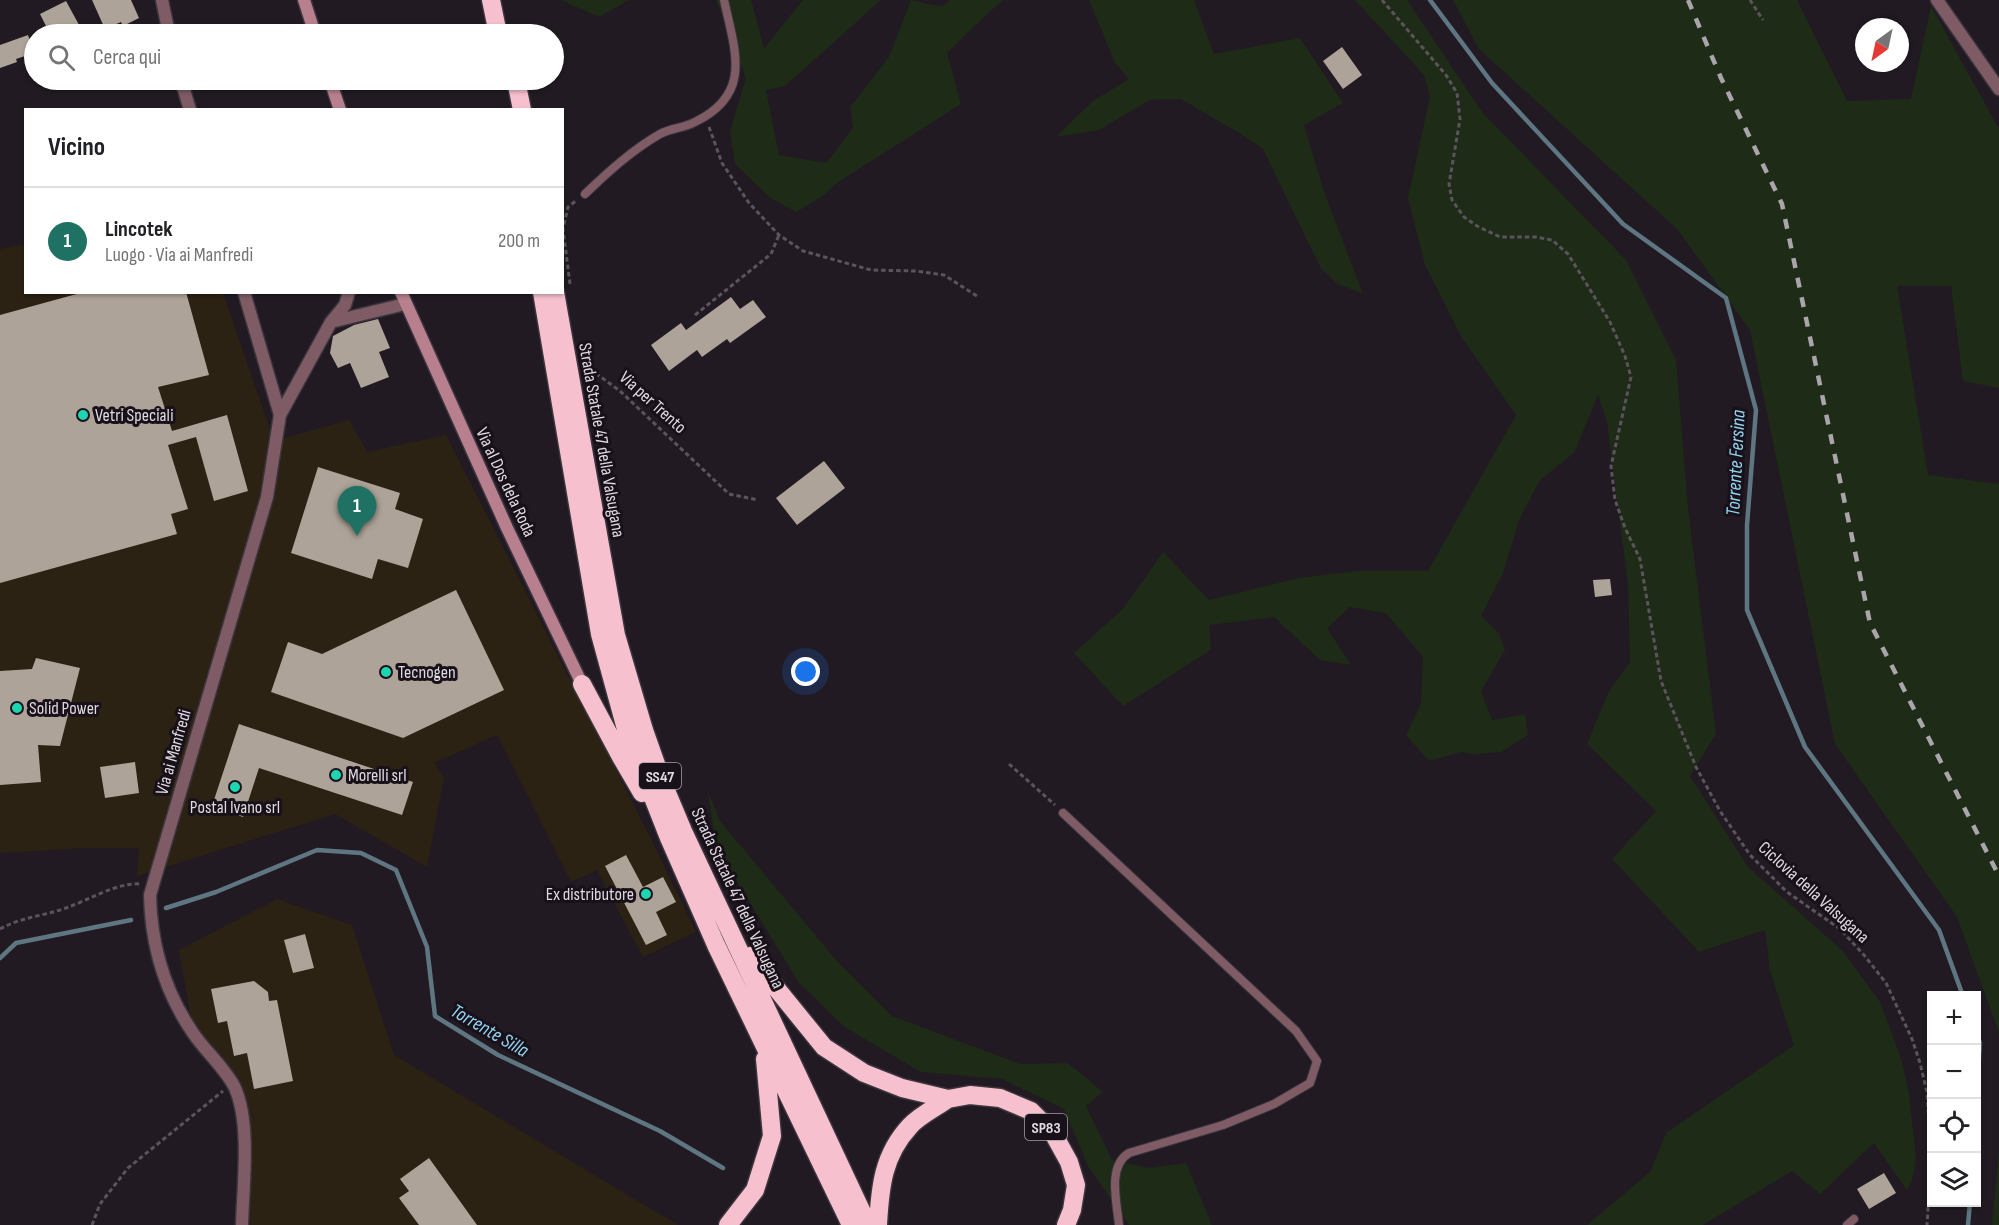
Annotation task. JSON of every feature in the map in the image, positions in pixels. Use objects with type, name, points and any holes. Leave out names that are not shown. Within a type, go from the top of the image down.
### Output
[{"type":"highway","points":[[491,0],[496,24]]},
{"type":"highway","points":[[502,0],[506,24]]},
{"type":"highway","points":[[508,90],[511,108]]},
{"type":"highway","points":[[518,90],[522,108]]},
{"type":"highway","name":"Strada Statale 47 della Valsugana","points":[[542,294],[600,634],[626,729],[669,838],[764,1048],[850,1225]]},
{"type":"highway","name":"Strada Statale 47 della Valsugana","points":[[563,294],[616,635],[629,682],[662,781],[728,929],[868,1225]]},
{"type":"highway","points":[[582,684],[621,758],[669,838]]},
{"type":"highway","points":[[728,929],[824,1047],[864,1074],[902,1088],[948,1099]]},
{"type":"highway","points":[[728,1225],[755,1190],[772,1136],[764,1048]]},
{"type":"highway","name":"SP83","points":[[878,1225],[880,1188],[887,1159],[911,1125],[948,1099],[970,1095],[1000,1098],[1030,1112],[1053,1133],[1069,1162],[1076,1185],[1072,1210],[1066,1225]]},
{"type":"main road","points":[[304,0],[312,24]]},
{"type":"main road","points":[[333,90],[339,108]]},
{"type":"main road","name":"Via al Dos dela Roda","points":[[403,298],[507,528],[582,684]]},
{"type":"street","points":[[162,0],[168,24]]},
{"type":"street","points":[[1937,0],[1999,89]]},
{"type":"street","points":[[184,90],[189,108]]},
{"type":"street","name":"Via ai Manfredi","points":[[245,294],[280,415]]},
{"type":"street","name":"Via ai Manfredi","points":[[242,1225],[243,1113],[232,1084],[192,1033],[166,986],[154,945],[150,918],[150,892],[267,497],[280,415],[331,322],[345,305],[348,294]]},
{"type":"street","points":[[331,322],[403,298]]},
{"type":"lane","points":[[585,194],[616,165],[662,133],[694,123],[715,110],[732,92],[737,65],[724,0]]},
{"type":"lane","points":[[1063,813],[1296,1031],[1317,1061],[1310,1083],[1274,1104],[1223,1125],[1129,1153],[1121,1158],[1114,1175],[1119,1225]]},
{"type":"path","name":"Ciclovia della Valsugana","points":[[1382,0],[1446,75],[1457,93],[1460,119],[1449,184],[1452,200],[1464,217],[1500,237],[1534,237],[1552,240],[1568,254],[1592,291],[1617,339],[1631,377],[1611,472],[1615,500],[1642,567],[1661,681],[1696,767],[1720,811],[1750,855],[1787,892],[1840,929],[1886,983],[1912,1038],[1926,1092],[1931,1162],[1927,1225]]},
{"type":"path","points":[[1750,0],[1763,20]]},
{"type":"path","points":[[705,116],[722,163],[749,203],[779,235],[803,250],[871,270],[916,271],[944,275],[977,296]]},
{"type":"path","points":[[564,225],[568,207],[585,194]]},
{"type":"path","points":[[695,315],[771,254],[779,235]]},
{"type":"path","name":"Via per Trento","points":[[583,352],[590,369],[620,391],[729,494],[759,500]]},
{"type":"path","points":[[1009,764],[1063,813]]},
{"type":"path","points":[[0,929],[32,916],[67,908],[129,883],[144,885],[150,892]]},
{"type":"path","points":[[92,1225],[100,1204],[128,1168],[210,1099],[232,1084]]},
{"type":"shaded area","points":[[24,244],[24,294],[223,294],[274,441],[349,420],[367,452],[446,435],[696,932],[643,957],[597,870],[571,882],[497,735],[434,763],[444,777],[427,867],[335,814],[137,876],[139,848],[83,848],[0,853],[0,249]]},
{"type":"shaded area","points":[[277,899],[352,925],[394,1055],[678,1225],[251,1225],[243,1090],[191,1017],[179,950]]},
{"type":"green space","points":[[561,0],[629,0],[599,17]]},
{"type":"green space","points":[[716,0],[751,0],[764,48],[803,0],[881,0],[785,86],[766,90],[779,155],[826,163],[853,128],[850,107],[889,57],[911,0],[942,7],[950,0],[1004,0],[947,53],[961,104],[837,183],[823,196],[796,212],[769,197],[735,164],[730,131],[746,78]]},
{"type":"green space","points":[[1089,0],[1194,0],[1214,54],[1300,38],[1343,103],[1304,125],[1323,189],[1363,294],[1338,284],[1321,269],[1263,149],[1181,99],[1150,100],[1099,130],[1056,137],[1093,101],[1129,79],[1115,63]]},
{"type":"green space","points":[[1355,0],[1407,0],[1482,112],[1626,260],[1676,360],[1688,509],[1716,734],[1690,776],[1748,867],[1843,951],[1880,1002],[1901,1058],[1909,1094],[1916,1158],[1912,1181],[1907,1190],[1874,1143],[1820,1194],[1792,1171],[1703,1225],[1587,1225],[1650,1172],[1666,1133],[1794,1045],[1770,971],[1765,930],[1699,952],[1612,859],[1656,811],[1587,744],[1608,693],[1630,662],[1628,585],[1607,422],[1598,395],[1574,453],[1540,480],[1519,520],[1503,573],[1481,616],[1499,633],[1505,650],[1481,691],[1492,720],[1525,714],[1528,735],[1501,752],[1473,754],[1461,752],[1429,761],[1406,735],[1421,704],[1423,657],[1386,613],[1350,607],[1327,628],[1351,665],[1320,660],[1274,617],[1209,625],[1211,650],[1123,706],[1074,653],[1123,609],[1163,552],[1209,600],[1299,578],[1358,571],[1428,571],[1516,415],[1462,338],[1425,265],[1408,198],[1430,97],[1424,75]]},
{"type":"green space","points":[[1453,0],[1797,0],[1847,101],[1911,99],[1931,6],[1999,129],[1999,388],[1963,381],[1951,286],[1897,286],[1928,475],[1999,484],[1999,1033],[1957,917],[1835,744],[1750,330],[1677,229],[1479,49]]},
{"type":"green space","points":[[708,791],[720,821],[836,960],[892,1016],[1020,1064],[1068,1063],[1103,1092],[1086,1106],[1112,1160],[1149,1168],[1186,1163],[1212,1225],[1129,1225],[1088,1166],[1064,1109],[1002,1079],[921,1072],[846,1028],[799,983],[716,847]]},
{"type":"green space","points":[[1999,1150],[1999,1225],[1992,1225]]},
{"type":"building","points":[[92,0],[131,0],[139,18],[127,24],[121,22],[103,24]]},
{"type":"building","points":[[66,1],[79,24],[45,24],[40,14]]},
{"type":"building","points":[[24,36],[24,56],[16,59],[17,62],[0,68],[0,45]]},
{"type":"building","points":[[1342,47],[1362,75],[1343,89],[1323,61]]},
{"type":"building","name":"Vetri Speciali","points":[[77,294],[187,294],[209,375],[158,387],[172,431],[227,415],[248,491],[214,501],[196,437],[168,445],[188,509],[171,514],[177,534],[0,583],[0,315]]},
{"type":"building","points":[[731,297],[740,309],[753,300],[766,317],[730,343],[727,339],[702,357],[697,350],[669,371],[651,345],[681,323],[686,330]]},
{"type":"building","points":[[378,319],[390,348],[379,352],[389,377],[361,388],[350,363],[338,368],[330,353],[333,336],[354,325]]},
{"type":"building","points":[[824,461],[845,488],[797,525],[776,498]]},
{"type":"building","points":[[318,467],[400,493],[395,509],[423,519],[408,568],[378,559],[372,579],[291,553]]},
{"type":"building","points":[[1610,579],[1612,595],[1595,597],[1593,580]]},
{"type":"building","name":"Tecnogen","points":[[456,590],[504,690],[403,738],[271,692],[288,642],[322,654]]},
{"type":"building","points":[[36,658],[80,668],[60,746],[38,745],[41,782],[0,785],[0,671],[32,669]]},
{"type":"building","name":"Morelli srl","points":[[239,724],[413,782],[402,815],[259,768],[243,817],[212,806]]},
{"type":"building","points":[[135,762],[139,793],[105,798],[100,767]]},
{"type":"building","name":"Ex distributore","points":[[626,855],[643,887],[663,877],[676,902],[656,912],[667,935],[646,945],[605,866]]},
{"type":"building","points":[[305,934],[314,968],[293,973],[284,940]]},
{"type":"building","points":[[254,981],[268,992],[269,1001],[277,1000],[293,1081],[254,1089],[247,1053],[234,1056],[227,1021],[218,1023],[211,989]]},
{"type":"building","points":[[429,1158],[477,1225],[419,1225],[399,1198],[409,1191],[400,1179]]},
{"type":"building","points":[[1884,1173],[1896,1193],[1869,1209],[1857,1189]]},
{"type":"waterway","name":"Torrente Fersina","points":[[1430,0],[1492,83],[1623,224],[1726,298],[1756,410],[1747,525],[1747,610],[1805,747],[1939,930],[1961,991]]},
{"type":"waterway","name":"Torrente Silla","points":[[166,908],[216,892],[317,850],[361,853],[396,870],[427,947],[435,1016],[498,1055],[660,1131],[723,1168]]},
{"type":"waterway","name":"Torrente Silla","points":[[0,958],[16,943],[131,920]]},
{"type":"waterway","name":"Torrente Fersina","points":[[1976,1099],[1980,1045]]},
{"type":"waterway","name":"Torrente Fersina","points":[[1968,1225],[1970,1207]]},
{"type":"railway","points":[[1688,0],[1721,78],[1782,204],[1870,623],[1999,876]]},
{"type":"place","name":"Vetri Speciali","points":[[83,415]]},
{"type":"place","name":"Lincotek","points":[[357,536]]},
{"type":"place","name":"Tecnogen","points":[[386,672]]},
{"type":"place","name":"Solid Power","points":[[17,708]]},
{"type":"place","name":"Morelli srl","points":[[336,775]]},
{"type":"place","name":"Postal Ivano srl","points":[[235,787]]},
{"type":"place","name":"Ex distributore","points":[[646,894]]}]
